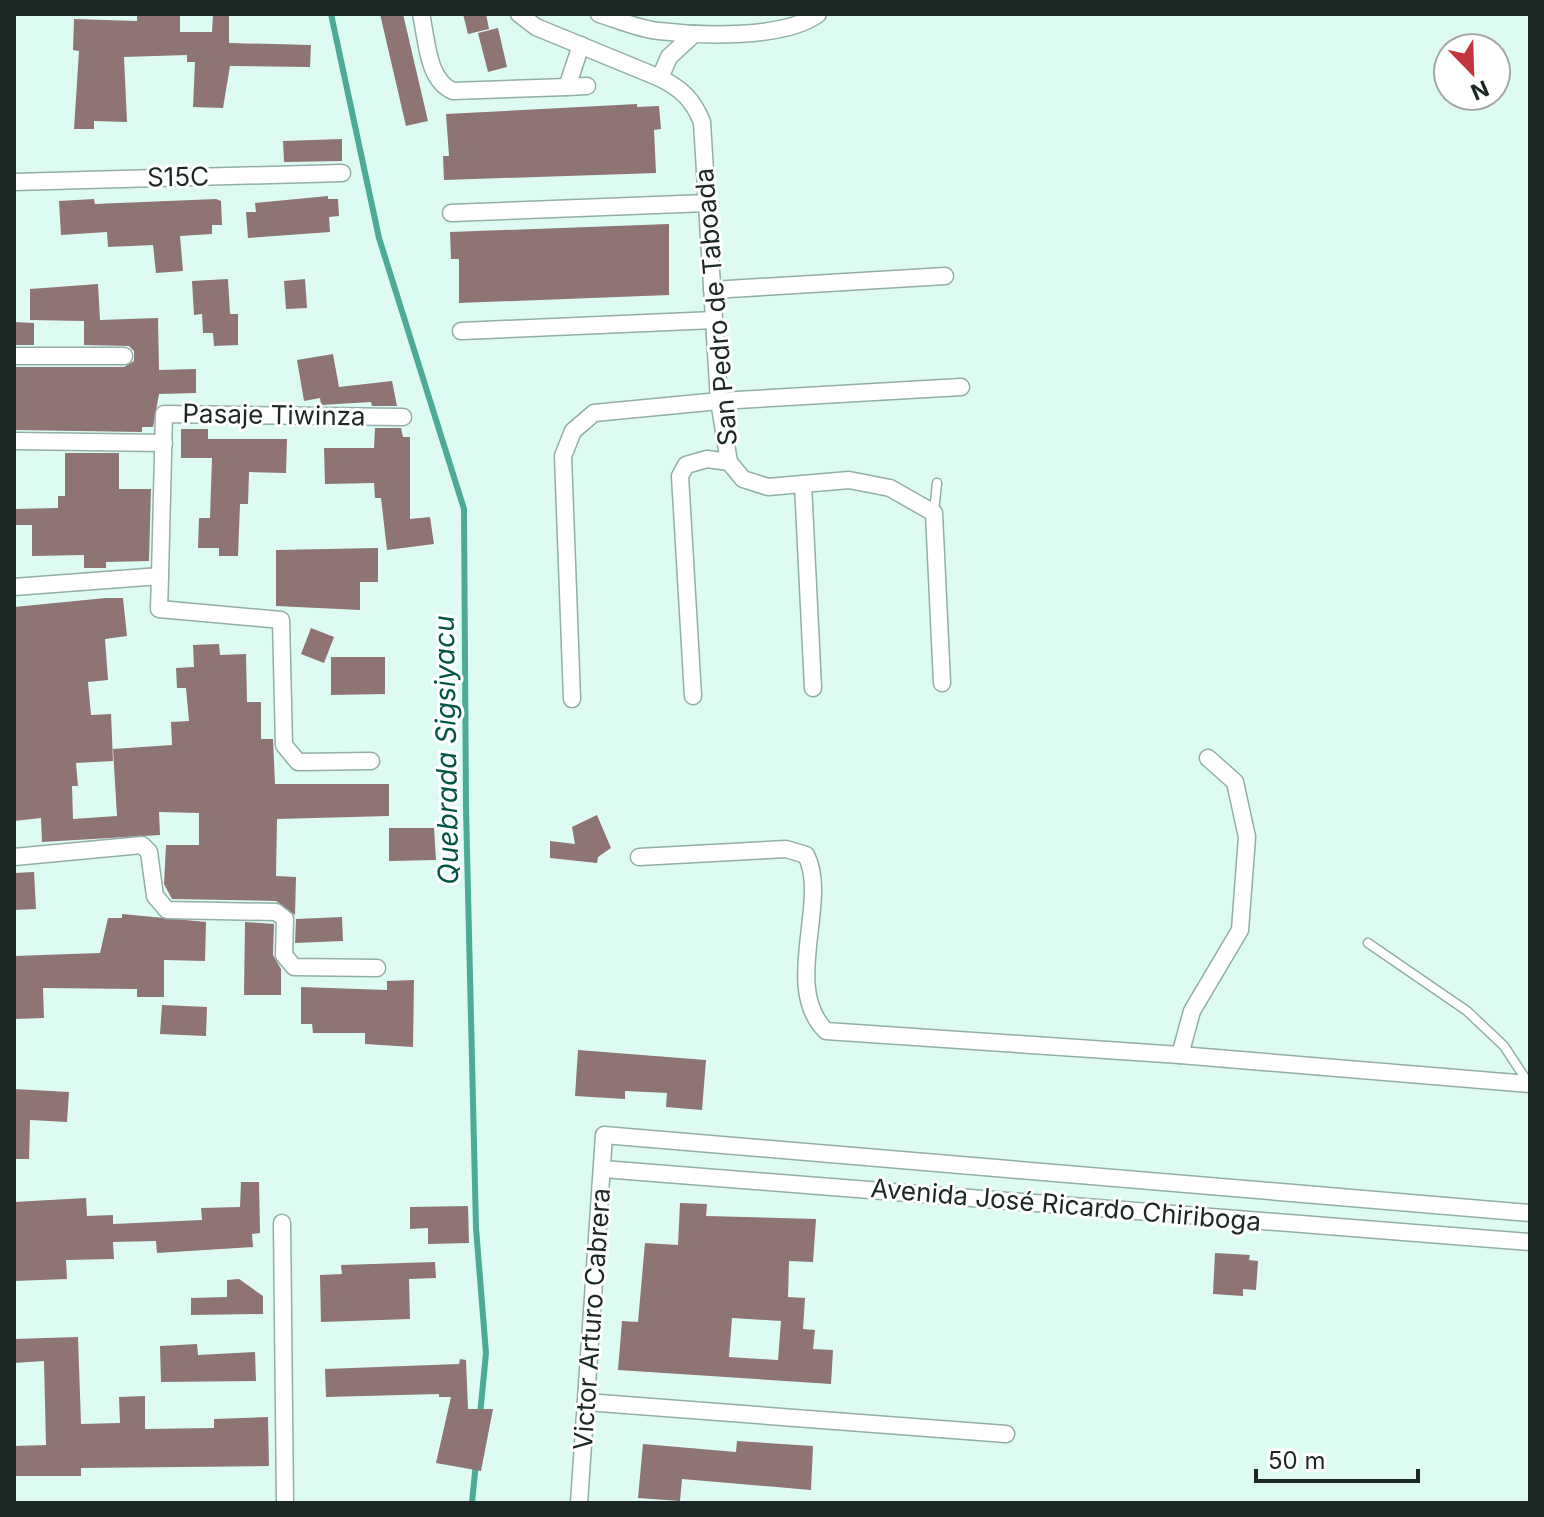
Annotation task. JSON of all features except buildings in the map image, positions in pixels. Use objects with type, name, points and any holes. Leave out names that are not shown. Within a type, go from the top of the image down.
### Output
[{"type":"street","points":[[421,14],[435,78],[453,91],[587,86]]},
{"type":"street","name":"San Pedro de Taboada","points":[[519,14],[536,27],[678,87],[694,103],[702,122],[719,401],[729,462],[743,479],[768,487],[849,480],[890,488],[934,513]]},
{"type":"street","points":[[599,14],[656,31],[694,34],[783,29],[806,23],[818,14]]},
{"type":"street","points":[[660,78],[669,57],[694,34]]},
{"type":"street","points":[[567,87],[581,45]]},
{"type":"street","name":"S15C","points":[[14,182],[342,173]]},
{"type":"street","points":[[451,213],[707,203]]},
{"type":"street","points":[[712,290],[945,276]]},
{"type":"street","points":[[461,331],[714,320]]},
{"type":"street","points":[[14,356],[124,356]]},
{"type":"street","points":[[572,699],[563,456],[573,431],[594,413],[719,401],[961,387]]},
{"type":"street","name":"Pasaje Tiwinza","points":[[371,761],[298,762],[292,758],[283,738],[281,620],[159,609],[164,414],[403,417]]},
{"type":"street","points":[[14,441],[164,443]]},
{"type":"street","points":[[693,696],[680,476],[686,465],[707,459],[729,462]]},
{"type":"street","points":[[803,484],[813,688]]},
{"type":"street","points":[[934,513],[942,683]]},
{"type":"street","points":[[14,587],[160,576]]},
{"type":"street","points":[[1180,1055],[1192,1011],[1240,930],[1247,837],[1235,782],[1208,758]]},
{"type":"street","points":[[14,857],[142,845],[149,852],[155,896],[167,910],[276,912],[285,919],[284,955],[294,967],[377,968]]},
{"type":"street","points":[[639,857],[786,849],[806,855],[813,877],[807,933],[808,1002],[815,1021],[826,1031],[1180,1055],[1530,1084]]},
{"type":"street","name":"Victor Arturo Cabrera","points":[[579,1503],[604,1135]]},
{"type":"street","name":"Avenida José Ricardo Chiriboga","points":[[604,1135],[1530,1213]]},
{"type":"street","name":"Avenida José Ricardo Chiriboga","points":[[603,1169],[1530,1242]]},
{"type":"street","points":[[1109,1209],[1110,1178]]},
{"type":"street","points":[[1404,1202],[1404,1232]]},
{"type":"street","points":[[282,1223],[285,1503]]},
{"type":"street","points":[[586,1402],[1006,1434]]},
{"type":"lane","points":[[934,513],[937,483]]},
{"type":"lane","points":[[1368,943],[1467,1011],[1504,1046],[1530,1084]]},
{"type":"waterway","name":"Quebrada Sigsiyacu","points":[[331,14],[379,238],[464,509],[466,808],[476,1228],[486,1353],[480,1415]]},
{"type":"waterway","name":"Quebrada Sigsiyacu","points":[[472,1503],[476,1462]]}]
